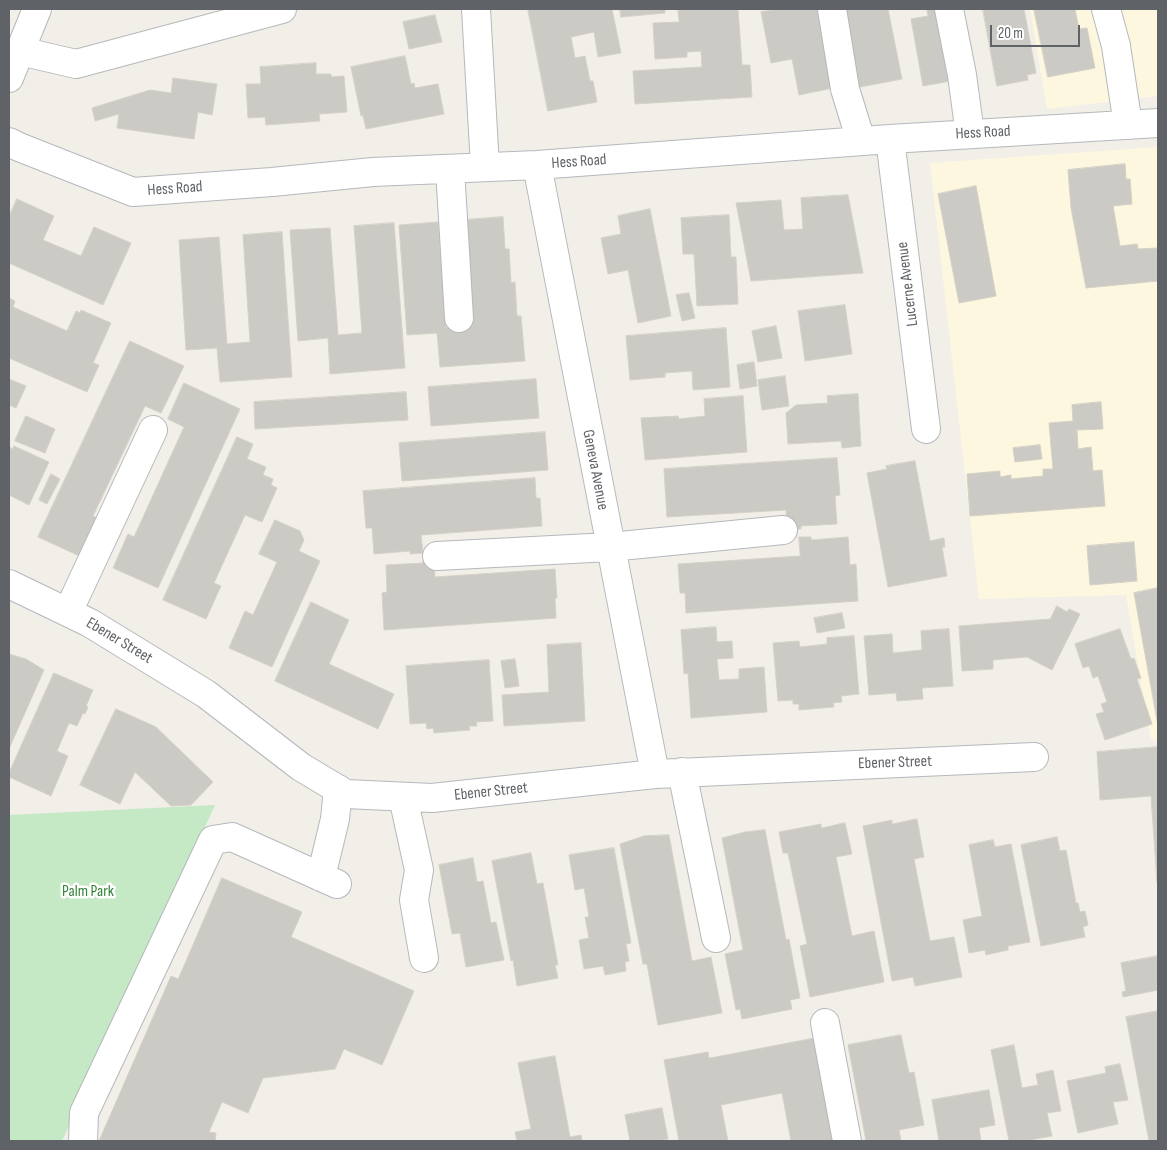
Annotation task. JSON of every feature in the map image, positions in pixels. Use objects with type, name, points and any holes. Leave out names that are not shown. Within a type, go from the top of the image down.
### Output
[{"type":"street","points":[[9,78],[37,9]]},
{"type":"street","points":[[20,51],[76,64],[282,9]]},
{"type":"street","points":[[476,9],[485,167]]},
{"type":"street","points":[[832,9],[845,89],[861,141]]},
{"type":"street","points":[[949,9],[962,74],[970,134]]},
{"type":"street","points":[[1106,9],[1116,46],[1128,125]]},
{"type":"street","name":"Hess Road","points":[[9,142],[133,192],[272,182],[374,172],[536,165],[890,139],[1158,123]]},
{"type":"street","name":"Lucerne Avenue","points":[[890,139],[926,428]]},
{"type":"street","name":"Geneva Avenue","points":[[536,165],[655,774]]},
{"type":"street","points":[[450,169],[459,318]]},
{"type":"street","points":[[68,612],[153,430]]},
{"type":"street","points":[[437,556],[610,546],[782,530]]},
{"type":"street","name":"Ebener Street","points":[[9,584],[90,622],[206,694],[301,767],[346,794],[432,798],[682,772],[1034,757]]},
{"type":"street","points":[[682,772],[716,938]]},
{"type":"street","points":[[82,1141],[84,1113],[212,840],[232,837],[328,880],[338,789]]},
{"type":"street","points":[[403,797],[419,870],[414,900],[424,958]]},
{"type":"street","points":[[825,1024],[847,1141]]},
{"type":"shaded area","points":[[1030,9],[1158,9],[1158,96],[1047,109]]},
{"type":"shaded area","points":[[1158,147],[1158,741],[1151,740],[1126,595],[979,599],[930,163]]},
{"type":"green space","name":"Palm Park","points":[[215,805],[62,1141],[9,1141],[9,815]]},
{"type":"building","points":[[528,9],[612,9],[621,53],[598,57],[594,32],[571,37],[575,58],[585,56],[597,102],[548,111]]},
{"type":"building","points":[[620,9],[665,9],[665,13],[621,17]]},
{"type":"building","points":[[678,9],[738,9],[742,65],[750,65],[752,97],[635,104],[633,71],[702,67],[701,51],[687,52],[687,57],[655,59],[653,23],[679,22]]},
{"type":"building","points":[[779,9],[817,9],[833,88],[799,95],[792,59],[771,63],[761,12]]},
{"type":"building","points":[[842,9],[888,9],[902,79],[850,89]]},
{"type":"building","points":[[942,9],[956,80],[923,86],[911,19],[928,16],[927,10]]},
{"type":"building","points":[[983,9],[1024,9],[1036,73],[1027,75],[1028,80],[997,86]]},
{"type":"building","points":[[1034,9],[1075,9],[1079,29],[1087,28],[1095,68],[1048,77]]},
{"type":"building","points":[[435,15],[442,42],[409,49],[403,22]]},
{"type":"building","points":[[405,56],[411,84],[414,83],[415,88],[438,84],[444,114],[366,129],[363,115],[361,116],[351,67]]},
{"type":"building","points":[[316,63],[316,74],[331,74],[331,77],[344,76],[347,112],[319,114],[320,121],[266,125],[265,117],[248,118],[246,84],[261,84],[260,67]]},
{"type":"building","points":[[173,78],[217,84],[212,115],[198,112],[194,139],[117,128],[119,114],[95,121],[92,108],[150,90],[171,93]]},
{"type":"building","points":[[1125,164],[1126,179],[1130,179],[1132,204],[1113,206],[1120,246],[1137,244],[1138,249],[1157,248],[1158,281],[1086,288],[1071,208],[1068,170]]},
{"type":"building","points":[[976,186],[996,296],[959,303],[938,194]]},
{"type":"building","points":[[848,195],[863,273],[751,281],[736,203],[781,200],[784,230],[803,229],[801,198]]},
{"type":"building","points":[[17,199],[54,216],[43,240],[81,256],[94,227],[131,243],[103,305],[9,263],[9,217]]},
{"type":"building","points":[[650,209],[671,316],[638,323],[628,270],[608,274],[601,238],[621,234],[618,216]]},
{"type":"building","points":[[729,215],[731,257],[736,257],[738,304],[697,306],[694,254],[683,254],[681,218]]},
{"type":"building","points":[[503,217],[505,249],[509,249],[511,283],[515,282],[517,316],[521,316],[525,361],[440,367],[437,333],[407,335],[399,225],[438,222],[446,328],[471,327],[463,220]]},
{"type":"building","points":[[394,223],[405,368],[330,374],[328,338],[298,341],[290,230],[330,228],[338,335],[362,333],[354,226]]},
{"type":"building","points":[[282,232],[292,377],[220,382],[217,348],[186,350],[179,240],[219,237],[227,344],[250,342],[243,235]]},
{"type":"building","points":[[689,293],[695,318],[682,321],[676,295]]},
{"type":"building","points":[[9,298],[15,301],[13,307],[67,331],[76,311],[80,313],[81,310],[111,323],[93,363],[99,365],[87,392],[9,358]]},
{"type":"building","points":[[845,305],[852,354],[805,361],[798,311]]},
{"type":"building","points":[[776,326],[782,358],[758,362],[752,331]]},
{"type":"building","points":[[726,328],[730,387],[693,390],[692,371],[665,373],[665,377],[630,380],[626,336]]},
{"type":"building","points":[[130,341],[184,366],[161,413],[145,406],[93,516],[103,521],[86,559],[38,537]]},
{"type":"building","points":[[754,362],[757,386],[740,389],[737,365]]},
{"type":"building","points":[[785,376],[789,406],[762,410],[758,380]]},
{"type":"building","points":[[9,379],[26,386],[16,408],[9,405]]},
{"type":"building","points":[[536,379],[539,418],[431,426],[428,387]]},
{"type":"building","points":[[184,383],[240,409],[158,588],[113,568],[128,534],[134,537],[184,427],[168,419]]},
{"type":"building","points":[[406,392],[408,420],[255,429],[254,402]]},
{"type":"building","points":[[858,394],[861,446],[842,448],[841,441],[788,444],[786,413],[796,405],[828,403],[827,396]]},
{"type":"building","points":[[743,396],[747,452],[645,460],[641,418],[678,416],[679,419],[705,416],[704,399]]},
{"type":"building","points":[[1101,402],[1103,429],[1077,430],[1078,449],[1091,447],[1093,471],[1102,470],[1105,506],[970,516],[967,474],[1000,471],[1000,477],[1011,475],[1011,479],[1043,476],[1043,469],[1053,469],[1049,423],[1073,421],[1072,405]]},
{"type":"building","points":[[26,416],[55,429],[45,453],[15,441]]},
{"type":"building","points":[[545,432],[548,470],[402,481],[399,443]]},
{"type":"building","points":[[237,437],[253,444],[247,459],[266,467],[263,475],[273,479],[271,485],[277,488],[262,522],[245,515],[214,583],[221,586],[206,619],[163,600]]},
{"type":"building","points":[[1040,445],[1042,459],[1015,462],[1013,448]]},
{"type":"building","points":[[14,446],[49,462],[29,505],[9,495],[9,447],[13,449]]},
{"type":"building","points":[[837,458],[840,495],[835,496],[837,524],[801,526],[801,529],[787,529],[786,510],[667,517],[664,469]]},
{"type":"building","points":[[915,461],[930,541],[944,538],[945,547],[942,547],[947,576],[888,587],[867,473],[887,469],[886,466]]},
{"type":"building","points":[[51,474],[60,479],[47,504],[39,500]]},
{"type":"building","points":[[535,478],[536,498],[540,498],[542,526],[421,535],[423,553],[410,554],[410,551],[374,554],[372,528],[366,528],[363,491]]},
{"type":"building","points":[[275,520],[300,531],[304,540],[299,551],[320,561],[272,667],[229,648],[245,611],[253,615],[277,562],[259,554]]},
{"type":"building","points":[[799,537],[811,537],[811,540],[848,537],[850,565],[856,564],[858,601],[686,613],[685,593],[680,593],[678,564],[800,556]]},
{"type":"building","points":[[1134,542],[1137,581],[1090,585],[1087,546]]},
{"type":"building","points":[[434,559],[435,577],[555,569],[556,618],[384,630],[382,593],[387,592],[386,565],[423,563],[423,560]]},
{"type":"building","points":[[1158,588],[1158,726],[1134,593]]},
{"type":"building","points":[[311,602],[349,620],[329,664],[394,694],[378,729],[275,681]]},
{"type":"building","points":[[1057,606],[1067,612],[1069,609],[1080,614],[1052,670],[1027,657],[993,660],[993,669],[962,671],[959,626],[1050,619]]},
{"type":"building","points":[[842,613],[845,628],[817,633],[814,618]]},
{"type":"building","points":[[716,627],[717,642],[732,641],[733,658],[717,659],[719,680],[739,679],[739,669],[764,667],[767,712],[691,718],[688,673],[684,674],[681,630]]},
{"type":"building","points":[[949,629],[953,686],[922,688],[923,699],[897,701],[896,693],[869,695],[864,636],[892,634],[893,653],[922,650],[921,631]]},
{"type":"building","points":[[1120,629],[1131,659],[1134,658],[1141,678],[1137,679],[1152,724],[1105,740],[1096,714],[1104,712],[1101,704],[1107,702],[1098,676],[1093,678],[1089,666],[1083,668],[1075,644]]},
{"type":"building","points":[[854,636],[859,694],[841,696],[842,702],[833,703],[834,707],[799,710],[799,704],[793,704],[793,700],[778,701],[773,643],[799,641],[800,647],[827,644],[827,638]]},
{"type":"building","points":[[581,643],[585,721],[504,726],[502,695],[549,692],[547,645]]},
{"type":"building","points":[[9,654],[26,659],[44,670],[9,749]]},
{"type":"building","points":[[515,659],[519,686],[505,688],[501,661]]},
{"type":"building","points":[[489,660],[493,721],[476,722],[477,726],[469,726],[470,730],[434,733],[433,728],[427,729],[426,723],[410,724],[406,666]]},
{"type":"building","points":[[54,673],[93,690],[86,706],[88,707],[85,714],[83,713],[77,726],[69,723],[57,751],[68,756],[51,796],[9,777],[9,773]]},
{"type":"building","points":[[116,709],[156,727],[213,782],[191,805],[171,806],[135,772],[120,804],[80,785]]},
{"type":"building","points":[[1158,747],[1157,883],[1151,796],[1100,800],[1097,752]]},
{"type":"building","points":[[917,819],[924,857],[914,859],[930,941],[954,937],[962,977],[915,986],[913,977],[892,981],[863,826],[892,820],[892,824]]},
{"type":"building","points":[[845,823],[852,854],[836,857],[852,936],[874,931],[884,982],[810,997],[800,946],[807,944],[788,853],[783,853],[779,832],[821,824],[821,828]]},
{"type":"building","points":[[765,830],[786,940],[789,939],[800,998],[790,1000],[792,1009],[742,1019],[740,1009],[736,1010],[725,954],[743,950],[722,838],[745,832]]},
{"type":"building","points":[[669,835],[692,961],[711,957],[722,1013],[658,1025],[647,964],[643,964],[620,844],[644,836]]},
{"type":"building","points":[[1057,837],[1060,851],[1066,850],[1076,903],[1078,903],[1080,912],[1085,911],[1088,925],[1083,927],[1085,937],[1041,946],[1021,845]]},
{"type":"building","points":[[993,840],[995,847],[1011,844],[1030,942],[1008,946],[1008,950],[986,955],[985,950],[969,953],[963,920],[982,916],[969,845]]},
{"type":"building","points":[[614,848],[631,943],[626,944],[629,961],[625,962],[626,971],[605,975],[603,966],[584,969],[579,940],[589,938],[585,917],[589,917],[584,888],[575,890],[569,855]]},
{"type":"building","points":[[531,853],[537,884],[543,883],[558,965],[555,965],[558,978],[517,986],[492,861]]},
{"type":"building","points":[[473,858],[477,882],[483,881],[491,923],[496,922],[504,960],[466,967],[460,933],[452,934],[439,865]]},
{"type":"building","points":[[222,878],[302,912],[291,937],[414,991],[382,1065],[344,1049],[335,1069],[263,1078],[248,1113],[222,1102],[209,1132],[216,1133],[215,1141],[99,1141],[171,976],[178,979]]},
{"type":"building","points":[[1158,956],[1158,990],[1123,997],[1122,992],[1126,991],[1121,963]]},
{"type":"building","points":[[1158,1011],[1158,1141],[1149,1141],[1126,1017]]},
{"type":"building","points":[[901,1035],[909,1073],[914,1072],[924,1125],[899,1130],[901,1141],[866,1141],[848,1045]]},
{"type":"building","points":[[821,1037],[840,1141],[791,1141],[782,1093],[721,1105],[728,1141],[679,1141],[664,1060],[708,1052],[709,1058]]},
{"type":"building","points":[[1014,1045],[1022,1088],[1038,1085],[1036,1074],[1053,1070],[1061,1111],[1047,1113],[1052,1136],[1024,1141],[1009,1141],[991,1050]]},
{"type":"building","points":[[555,1056],[570,1137],[581,1135],[582,1141],[517,1141],[515,1132],[531,1129],[518,1063]]},
{"type":"building","points":[[1120,1064],[1128,1100],[1113,1102],[1118,1124],[1078,1133],[1067,1081],[1106,1073],[1105,1067]]},
{"type":"building","points":[[989,1090],[995,1125],[979,1128],[981,1141],[939,1141],[932,1100]]},
{"type":"building","points":[[662,1108],[668,1139],[630,1141],[625,1115]]}]
